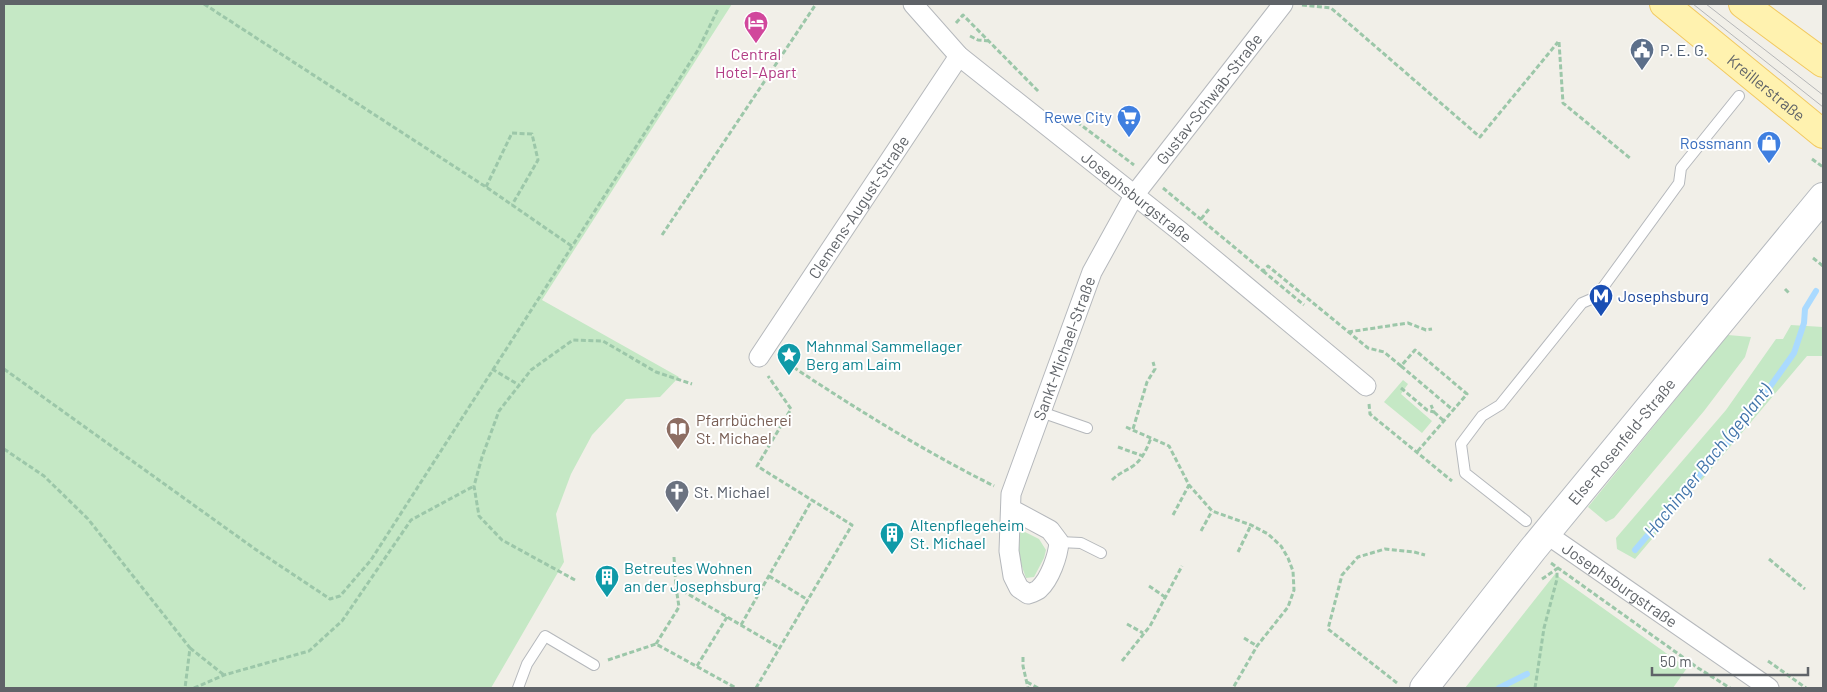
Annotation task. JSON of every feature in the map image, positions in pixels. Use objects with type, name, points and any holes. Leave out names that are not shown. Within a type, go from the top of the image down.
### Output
[{"type":"main road","name":"Kreillerstraße","points":[[1664,4],[1823,134]]},
{"type":"main road","points":[[1743,4],[1823,63]]},
{"type":"street","name":"Josephsburgstraße","points":[[913,4],[959,56],[1135,194],[1366,386]]},
{"type":"street","name":"Gustav-Schwab-Straße","points":[[1135,194],[1283,4]]},
{"type":"street","name":"Clemens-August-Straße","points":[[762,353],[959,56]]},
{"type":"street","name":"Sankt-Michael-Straße","points":[[1059,542],[1058,555],[1039,590],[1028,594],[1019,588],[1013,576],[1009,551],[1011,501],[1092,272],[1135,194]]},
{"type":"street","name":"Else-Rosenfeld-Straße","points":[[1424,688],[1536,527],[1823,197]]},
{"type":"street","points":[[1011,501],[1050,530],[1059,542]]},
{"type":"street","name":"Josephsburgstraße","points":[[1536,527],[1769,688]]},
{"type":"lane","points":[[1536,527],[1465,473],[1461,444],[1482,416],[1500,405],[1582,303],[1596,297],[1679,183],[1681,168],[1739,96]]},
{"type":"lane","points":[[1041,412],[1087,428]]},
{"type":"lane","points":[[1059,542],[1081,543],[1101,553]]},
{"type":"lane","points":[[518,688],[527,664],[545,636],[594,664]]},
{"type":"path","points":[[204,4],[486,187],[573,248]]},
{"type":"path","points":[[662,235],[816,4]]},
{"type":"path","points":[[1294,4],[1330,8],[1480,137],[1558,42],[1563,103],[1631,160]]},
{"type":"path","points":[[4,369],[255,549],[330,599],[340,596],[372,560],[492,369],[573,248],[698,50],[718,9]]},
{"type":"path","points":[[950,30],[963,15],[1044,97]]},
{"type":"path","points":[[1074,119],[1148,176],[1304,305]]},
{"type":"path","points":[[486,187],[512,133],[532,134],[538,160],[512,205]]},
{"type":"path","points":[[1812,159],[1823,167]]},
{"type":"path","points":[[1201,219],[1209,209]]},
{"type":"path","points":[[1814,258],[1823,266]]},
{"type":"path","points":[[1263,271],[1268,266],[1368,348],[1384,352],[1453,410]]},
{"type":"path","points":[[1785,289],[1789,293]]},
{"type":"path","points":[[1346,331],[1408,322],[1426,330],[1432,329]]},
{"type":"path","points":[[1346,331],[1348,324]]},
{"type":"path","points":[[574,580],[502,540],[479,516],[474,486],[482,457],[499,411],[531,370],[573,340],[603,341],[656,372],[692,384]]},
{"type":"path","points":[[1401,366],[1415,350],[1467,394],[1417,452]]},
{"type":"path","points":[[762,353],[1011,501]]},
{"type":"path","points":[[1133,430],[1147,382],[1155,369],[1153,362]]},
{"type":"path","points":[[492,369],[519,385]]},
{"type":"path","points":[[756,688],[852,525],[757,466],[791,409],[768,376]]},
{"type":"path","points":[[1366,386],[1370,414],[1454,484]]},
{"type":"path","points":[[1401,388],[1427,410],[1434,412],[1444,420]]},
{"type":"path","points":[[1431,406],[1434,412]]},
{"type":"path","points":[[1126,427],[1169,446],[1190,485],[1212,511],[1268,534],[1281,546],[1288,558],[1293,571],[1294,590],[1288,608],[1257,646],[1233,688]]},
{"type":"path","points":[[1112,480],[1118,474],[1135,465],[1143,456],[1151,438]]},
{"type":"path","points":[[1118,447],[1143,456]]},
{"type":"path","points":[[4,449],[44,476],[88,519],[190,648],[224,675]]},
{"type":"path","points":[[1173,515],[1190,485]]},
{"type":"path","points":[[194,688],[224,675],[309,651],[342,621],[411,520],[474,486]]},
{"type":"path","points":[[741,625],[812,500]]},
{"type":"path","points":[[1201,531],[1212,511]]},
{"type":"path","points":[[1238,552],[1251,526]]},
{"type":"path","points":[[1397,683],[1328,629],[1342,575],[1358,557],[1385,548],[1425,555]]},
{"type":"path","points":[[594,664],[656,644],[679,606],[674,556]]},
{"type":"path","points":[[1769,559],[1805,589]]},
{"type":"path","points":[[1122,661],[1150,626],[1182,566]]},
{"type":"path","points":[[1535,688],[1544,628],[1558,569],[1698,668],[1730,688]]},
{"type":"path","points":[[769,576],[808,600]]},
{"type":"path","points":[[1149,586],[1165,597]]},
{"type":"path","points":[[676,587],[780,648]]},
{"type":"path","points":[[697,666],[728,617]]},
{"type":"path","points":[[1127,624],[1143,633]]},
{"type":"path","points":[[1244,638],[1257,646]]},
{"type":"path","points":[[656,644],[736,688]]},
{"type":"path","points":[[185,688],[190,648]]},
{"type":"path","points":[[1023,657],[1028,688]]},
{"type":"path","points":[[1027,682],[1038,688]]},
{"type":"green space","points":[[4,4],[732,4],[542,300],[679,377],[660,397],[626,399],[592,435],[571,474],[556,514],[564,562],[491,688],[4,688]]},
{"type":"green space","points":[[1791,325],[1823,327],[1823,356],[1807,356],[1635,559],[1617,549],[1616,538],[1726,410],[1776,339],[1783,339]]},
{"type":"green space","points":[[1728,335],[1751,337],[1745,357],[1704,411],[1614,518],[1606,522],[1588,507]]},
{"type":"green space","points":[[1403,380],[1408,384],[1401,394],[1432,421],[1422,433],[1384,402]]},
{"type":"green space","points":[[1021,530],[1039,539],[1046,550],[1034,577],[1026,578],[1020,560],[1018,542]]},
{"type":"green space","points":[[1555,574],[1687,668],[1673,688],[1465,688]]},
{"type":"waterway","name":"Hachinger Bach (geplant)","points":[[1635,550],[1742,426],[1794,353],[1804,323],[1805,309],[1816,291]]},
{"type":"waterway","name":"Hachinger Bach (geplant)","points":[[1499,688],[1527,674]]},
{"type":"tram line","points":[[1693,4],[1823,107]]},
{"type":"tram line","points":[[1706,4],[1823,95]]},
{"type":"place","name":"Central Hotel-Apart","points":[[756,44]]},
{"type":"place","name":"P. E. G.","points":[[1642,71]]},
{"type":"place","name":"Rewe City","points":[[1129,138]]},
{"type":"place","name":"Rossmann","points":[[1769,164]]},
{"type":"place","name":"Josephsburg","points":[[1601,317]]},
{"type":"place","name":"Mahnmal Sammellager Berg am Laim","points":[[789,376]]},
{"type":"place","name":"Pfarrbücherei St. Michael","points":[[678,450]]},
{"type":"place","name":"St. Michael","points":[[677,513]]},
{"type":"place","name":"Altenpflegeheim St. Michael","points":[[892,555]]},
{"type":"place","name":"Betreutes Wohnen an der Josephsburg","points":[[607,598]]}]
